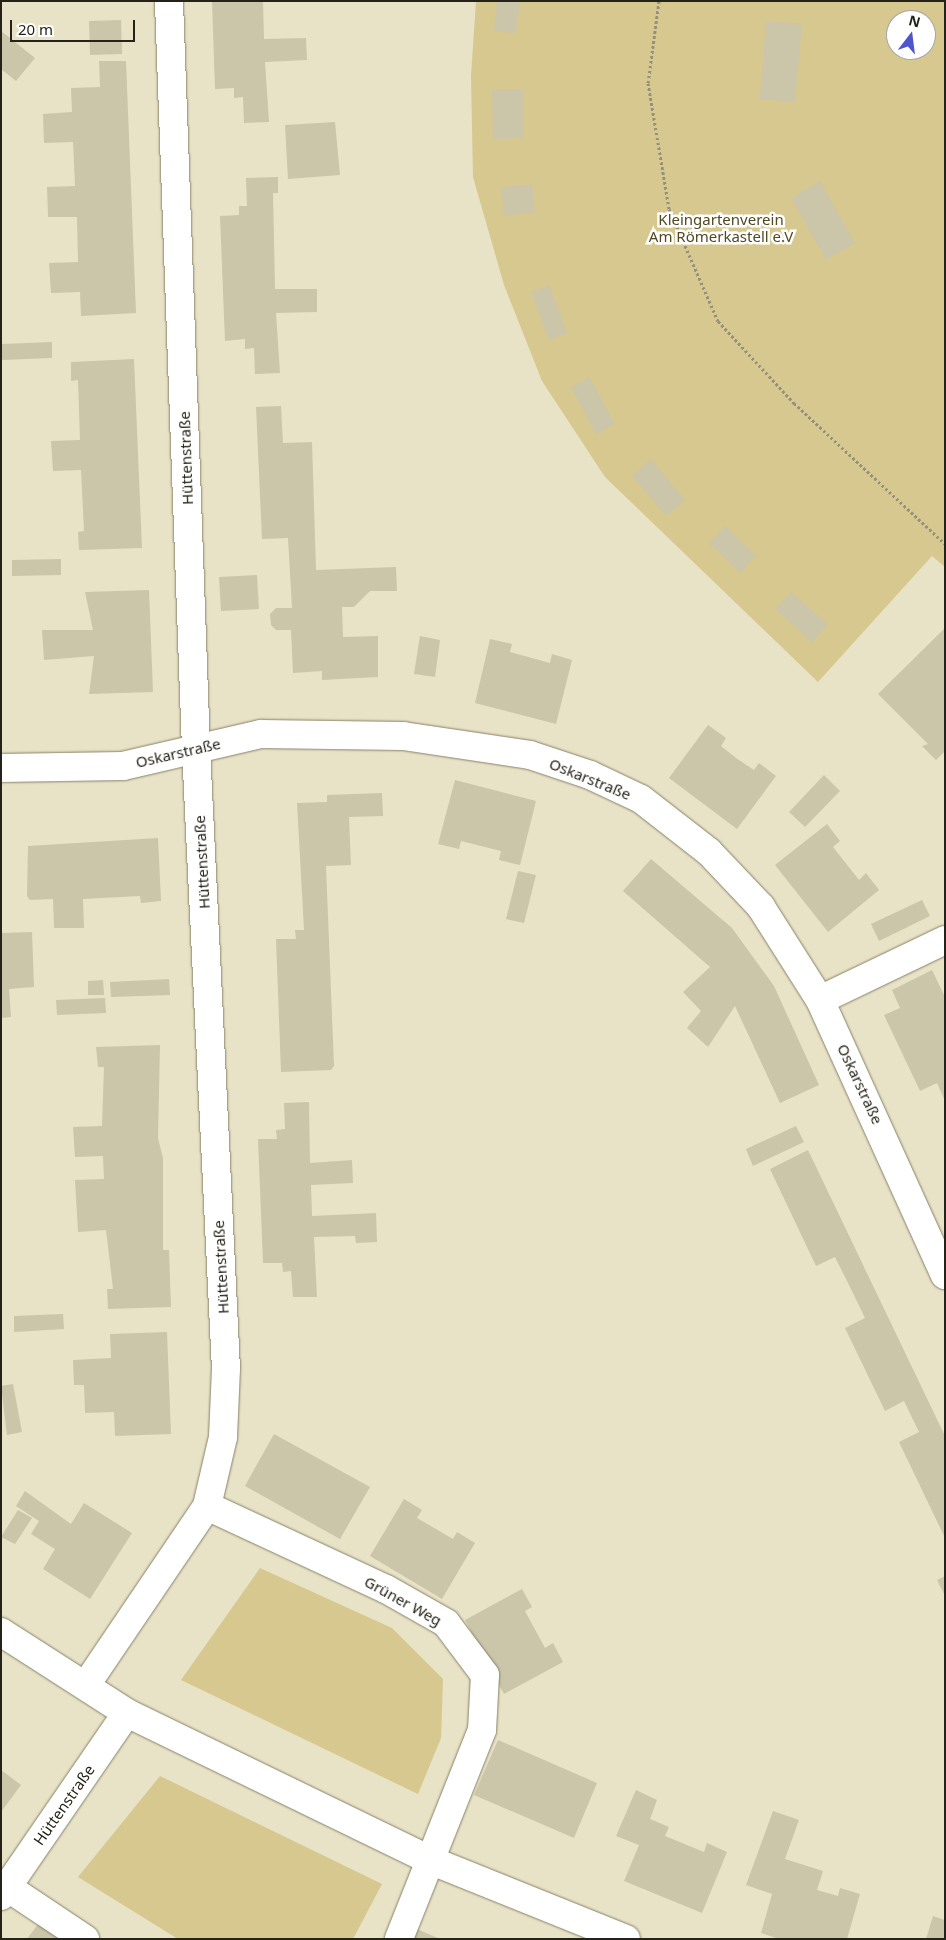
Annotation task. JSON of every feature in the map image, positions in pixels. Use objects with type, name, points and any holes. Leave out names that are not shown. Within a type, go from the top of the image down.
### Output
[{"type":"street","name":"Hüttenstraße","points":[[86,1685],[207,1506],[223,1437],[226,1369],[196,749],[169,1]]},
{"type":"street","name":"Oskarstraße","points":[[1,768],[123,766],[261,734],[404,736],[530,755],[590,775],[640,800],[709,852],[761,907],[820,1000],[945,1275]]},
{"type":"street","points":[[820,1000],[945,940]]},
{"type":"street","name":"Grüner Weg","points":[[207,1506],[386,1589],[446,1623],[485,1675],[482,1730],[432,1861],[399,1939]]},
{"type":"street","points":[[1,1632],[127,1713],[432,1861],[626,1939]]},
{"type":"street","name":"Hüttenstraße","points":[[4,1892],[127,1713]]},
{"type":"street","points":[[4,1892],[85,1939]]},
{"type":"path","points":[[659,1],[648,84],[669,209],[718,321],[794,403],[945,544]]},
{"type":"green space","name":"Kleingartenverein Am Römerkastell e.V","points":[[476,1],[945,1],[945,567],[932,556],[818,682],[605,477],[542,381],[504,285],[473,177],[471,76]]},
{"type":"green space","points":[[260,1568],[392,1628],[443,1679],[441,1738],[418,1794],[181,1680]]},
{"type":"green space","points":[[160,1776],[382,1884],[353,1939],[178,1939],[78,1877]]},
{"type":"building","points":[[212,1],[263,1],[264,39],[306,38],[307,60],[265,62],[269,122],[244,123],[243,97],[234,98],[234,88],[215,89]]},
{"type":"building","points":[[497,1],[520,1],[516,33],[494,31]]},
{"type":"building","points":[[121,20],[122,54],[90,55],[89,21]]},
{"type":"building","points":[[766,21],[802,24],[795,102],[760,99]]},
{"type":"building","points":[[1,31],[35,58],[16,81],[1,69]]},
{"type":"building","points":[[99,61],[126,61],[136,313],[81,316],[80,292],[51,293],[49,263],[78,262],[77,217],[48,217],[47,187],[75,186],[73,142],[44,143],[43,114],[72,112],[71,88],[100,87]]},
{"type":"building","points":[[492,89],[523,89],[523,138],[493,139]]},
{"type":"building","points":[[335,122],[340,175],[288,179],[285,125]]},
{"type":"building","points":[[278,177],[278,193],[273,193],[275,289],[317,289],[317,312],[276,313],[280,373],[255,374],[254,348],[245,349],[245,339],[225,341],[220,216],[239,215],[239,206],[247,206],[246,178]]},
{"type":"building","points":[[820,181],[855,243],[826,260],[791,198]]},
{"type":"building","points":[[532,184],[535,212],[504,216],[501,188]]},
{"type":"building","points":[[549,285],[567,333],[549,340],[531,292]]},
{"type":"building","points":[[52,342],[52,358],[2,360],[2,344]]},
{"type":"building","points":[[134,359],[142,548],[79,550],[78,532],[84,531],[81,470],[53,471],[51,441],[80,440],[78,380],[71,381],[71,362]]},
{"type":"building","points":[[589,377],[615,424],[596,434],[571,387]]},
{"type":"building","points":[[281,406],[283,443],[312,442],[316,570],[396,567],[397,591],[370,591],[354,607],[342,607],[343,637],[378,636],[378,677],[322,680],[322,671],[293,673],[291,630],[276,630],[271,625],[270,614],[276,608],[292,608],[288,538],[262,539],[256,407]]},
{"type":"building","points":[[651,459],[685,500],[666,516],[632,476]]},
{"type":"building","points":[[725,526],[756,556],[740,573],[709,543]]},
{"type":"building","points":[[61,559],[61,575],[12,576],[12,560]]},
{"type":"building","points":[[257,575],[259,609],[221,611],[219,577]]},
{"type":"building","points":[[149,590],[153,692],[89,694],[94,656],[44,660],[42,630],[93,630],[85,592]]},
{"type":"building","points":[[791,592],[828,624],[812,642],[775,609]]},
{"type":"building","points":[[945,628],[945,751],[936,760],[922,746],[928,744],[878,694]]},
{"type":"building","points":[[420,636],[440,640],[435,677],[414,674]]},
{"type":"building","points":[[490,639],[512,644],[510,652],[550,663],[552,654],[572,660],[556,724],[475,703]]},
{"type":"building","points":[[708,725],[726,738],[721,746],[736,758],[754,770],[759,763],[776,776],[737,829],[669,778]]},
{"type":"building","points":[[824,775],[840,791],[805,827],[789,812]]},
{"type":"building","points":[[455,780],[536,801],[520,865],[499,860],[501,851],[461,841],[459,849],[438,844]]},
{"type":"building","points":[[382,793],[383,816],[349,817],[351,865],[326,866],[334,1066],[331,1070],[281,1072],[276,939],[296,939],[295,930],[304,930],[297,803],[327,802],[327,795]]},
{"type":"building","points":[[827,824],[840,841],[833,847],[859,880],[866,873],[879,890],[828,932],[775,865]]},
{"type":"building","points":[[158,838],[161,901],[141,903],[140,896],[83,899],[84,928],[54,928],[53,899],[30,900],[27,896],[28,846]]},
{"type":"building","points":[[651,859],[732,928],[774,986],[819,1085],[780,1103],[735,1006],[708,1047],[687,1028],[701,1011],[683,992],[710,967],[623,891]]},
{"type":"building","points":[[518,871],[536,875],[524,923],[506,919]]},
{"type":"building","points":[[922,900],[930,916],[879,941],[871,924]]},
{"type":"building","points":[[32,932],[34,987],[9,989],[11,1017],[1,1018],[1,933]]},
{"type":"building","points":[[932,970],[945,997],[945,1101],[937,1083],[920,1091],[884,1015],[900,1008],[892,990]]},
{"type":"building","points":[[169,979],[170,995],[111,997],[110,982]]},
{"type":"building","points":[[103,980],[104,995],[88,995],[88,981]]},
{"type":"building","points":[[105,998],[106,1013],[57,1015],[56,1000]]},
{"type":"building","points":[[160,1045],[158,1138],[163,1158],[163,1250],[169,1250],[171,1307],[108,1309],[107,1289],[113,1289],[106,1230],[78,1232],[75,1180],[104,1179],[103,1156],[75,1157],[73,1127],[102,1126],[104,1067],[98,1067],[96,1047]]},
{"type":"building","points":[[309,1102],[310,1163],[352,1160],[353,1183],[311,1185],[312,1216],[376,1213],[377,1242],[356,1243],[355,1236],[314,1237],[317,1297],[293,1297],[291,1271],[283,1272],[282,1263],[263,1263],[258,1139],[277,1139],[276,1130],[285,1129],[284,1103]]},
{"type":"building","points":[[796,1126],[804,1142],[753,1166],[746,1149]]},
{"type":"building","points":[[808,1150],[945,1436],[945,1538],[899,1442],[919,1432],[904,1401],[885,1411],[845,1328],[865,1318],[835,1257],[816,1266],[770,1169]]},
{"type":"building","points":[[63,1314],[64,1329],[14,1332],[14,1316]]},
{"type":"building","points":[[167,1332],[171,1434],[115,1436],[114,1412],[85,1413],[84,1385],[74,1385],[73,1360],[111,1358],[110,1334]]},
{"type":"building","points":[[13,1384],[22,1432],[7,1435],[1,1386]]},
{"type":"building","points":[[274,1434],[370,1487],[340,1539],[245,1486]]},
{"type":"building","points":[[25,1491],[71,1524],[84,1503],[132,1533],[90,1599],[43,1569],[55,1549],[31,1534],[39,1521],[16,1506]]},
{"type":"building","points":[[404,1499],[422,1510],[417,1518],[453,1539],[457,1532],[475,1543],[442,1599],[370,1556]]},
{"type":"building","points":[[18,1510],[32,1518],[15,1544],[1,1537]]},
{"type":"building","points":[[945,1576],[945,1596],[937,1580]]},
{"type":"building","points":[[522,1589],[532,1607],[525,1611],[545,1648],[553,1643],[563,1662],[504,1694],[465,1620]]},
{"type":"building","points":[[498,1740],[597,1783],[574,1838],[474,1795]]},
{"type":"building","points":[[1,1770],[21,1785],[1,1812]]},
{"type":"building","points":[[636,1790],[657,1800],[650,1819],[669,1827],[665,1836],[704,1852],[707,1843],[727,1852],[702,1913],[624,1881],[639,1845],[616,1836]]},
{"type":"building","points":[[773,1811],[799,1820],[785,1859],[823,1871],[817,1890],[838,1896],[840,1888],[860,1894],[847,1939],[779,1939],[761,1933],[772,1894],[746,1885]]},
{"type":"building","points":[[933,1916],[945,1920],[945,1939],[926,1939]]},
{"type":"building","points":[[39,1923],[61,1939],[27,1939]]},
{"type":"building","points":[[417,1929],[440,1939],[412,1939]]}]
